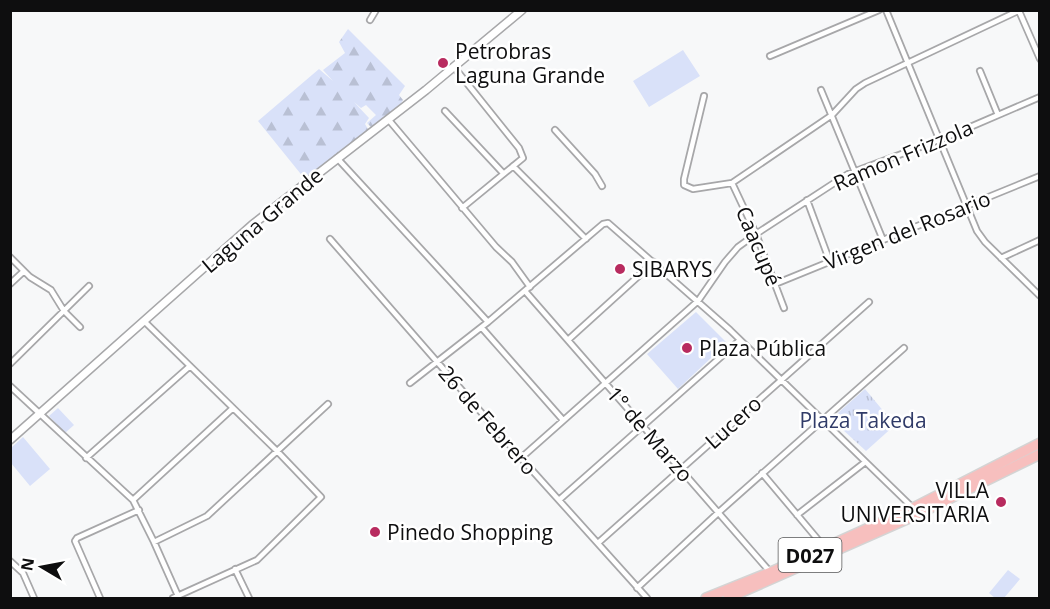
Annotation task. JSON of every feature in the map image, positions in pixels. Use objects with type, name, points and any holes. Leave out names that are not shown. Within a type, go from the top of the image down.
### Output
[{"type":"highway","name":"D027","points":[[728,598],[825,548],[915,512],[1040,443]]},
{"type":"highway","name":"D027","points":[[706,598],[772,575],[1040,454]]},
{"type":"main road","name":"Laguna Grande","points":[[10,440],[40,416],[252,225],[454,67],[520,11]]},
{"type":"street","points":[[370,20],[376,10]]},
{"type":"street","points":[[770,56],[879,10]]},
{"type":"street","points":[[886,10],[977,231],[1040,296]]},
{"type":"street","points":[[704,96],[685,172],[684,185],[693,189],[732,183],[832,116],[861,86],[1020,11],[1040,59]]},
{"type":"street","points":[[454,67],[519,148],[523,158],[462,208]]},
{"type":"street","points":[[980,71],[998,115]]},
{"type":"street","points":[[822,90],[883,240]]},
{"type":"street","name":"Ramon Frizzola","points":[[521,458],[698,301],[725,262],[738,247],[756,234],[855,171],[939,140],[1040,98]]},
{"type":"street","points":[[445,111],[503,174]]},
{"type":"street","points":[[388,119],[462,208],[512,262],[530,287]]},
{"type":"street","points":[[555,130],[595,174],[602,186]]},
{"type":"street","points":[[337,158],[488,322]]},
{"type":"street","points":[[513,166],[586,239]]},
{"type":"street","name":"Virgen del Rosario","points":[[775,284],[1040,176]]},
{"type":"street","name":"Caacupé","points":[[732,183],[756,234],[784,308]]},
{"type":"street","points":[[807,200],[830,261]]},
{"type":"street","points":[[410,383],[482,328],[603,224],[608,223],[740,340],[915,512]]},
{"type":"street","name":"26 de Febrero","points":[[330,239],[647,598]]},
{"type":"street","points":[[1001,258],[1040,240]]},
{"type":"street","points":[[10,257],[30,277],[51,291],[64,311],[80,327]]},
{"type":"street","points":[[568,340],[654,262]]},
{"type":"street","points":[[10,284],[24,271]]},
{"type":"street","points":[[10,364],[89,286]]},
{"type":"street","name":"1° de Marzo","points":[[525,291],[772,575]]},
{"type":"street","name":"Lucero","points":[[598,543],[869,302]]},
{"type":"street","points":[[10,386],[133,500],[154,542],[176,598],[256,560],[321,497],[145,322]]},
{"type":"street","points":[[482,328],[563,420]]},
{"type":"street","points":[[559,500],[740,340]]},
{"type":"street","points":[[637,588],[762,473],[904,348]]},
{"type":"street","points":[[86,458],[190,366]]},
{"type":"street","points":[[154,542],[207,516],[328,404]]},
{"type":"street","points":[[133,500],[233,408]]},
{"type":"street","points":[[798,515],[864,463]]},
{"type":"street","points":[[762,473],[825,548]]},
{"type":"street","points":[[100,598],[75,544],[77,538],[139,510]]},
{"type":"street","points":[[10,561],[13,568],[23,573],[34,598]]},
{"type":"street","points":[[235,569],[249,598]]},
{"type":"green space","points":[[348,29],[405,86],[399,95],[403,100],[399,107],[372,128],[367,123],[376,115],[366,105],[361,108],[354,102],[369,118],[365,124],[369,131],[304,178],[258,121],[319,69],[333,81],[323,70],[345,53],[339,42]]},
{"type":"green space","points":[[683,50],[700,76],[649,107],[633,81]]},
{"type":"green space","name":"Plaza Pública","points":[[696,312],[727,343],[678,389],[647,354]]},
{"type":"green space","name":"Plaza Takeda","points":[[865,389],[895,425],[866,451],[831,419]]},
{"type":"green space","points":[[58,408],[74,425],[65,433],[49,416]]},
{"type":"green space","points":[[23,437],[50,469],[30,486],[11,463],[11,448]]},
{"type":"green space","points":[[1008,570],[1020,579],[1004,598],[995,598],[989,593]]},
{"type":"place","name":"Petrobras Laguna Grande","points":[[443,63]]},
{"type":"place","name":"SIBARYS","points":[[620,269]]},
{"type":"place","name":"Plaza Pública","points":[[687,348]]},
{"type":"place","name":"VILLA UNIVERSITARIA","points":[[1001,502]]},
{"type":"place","name":"Pinedo Shopping","points":[[375,532]]}]
